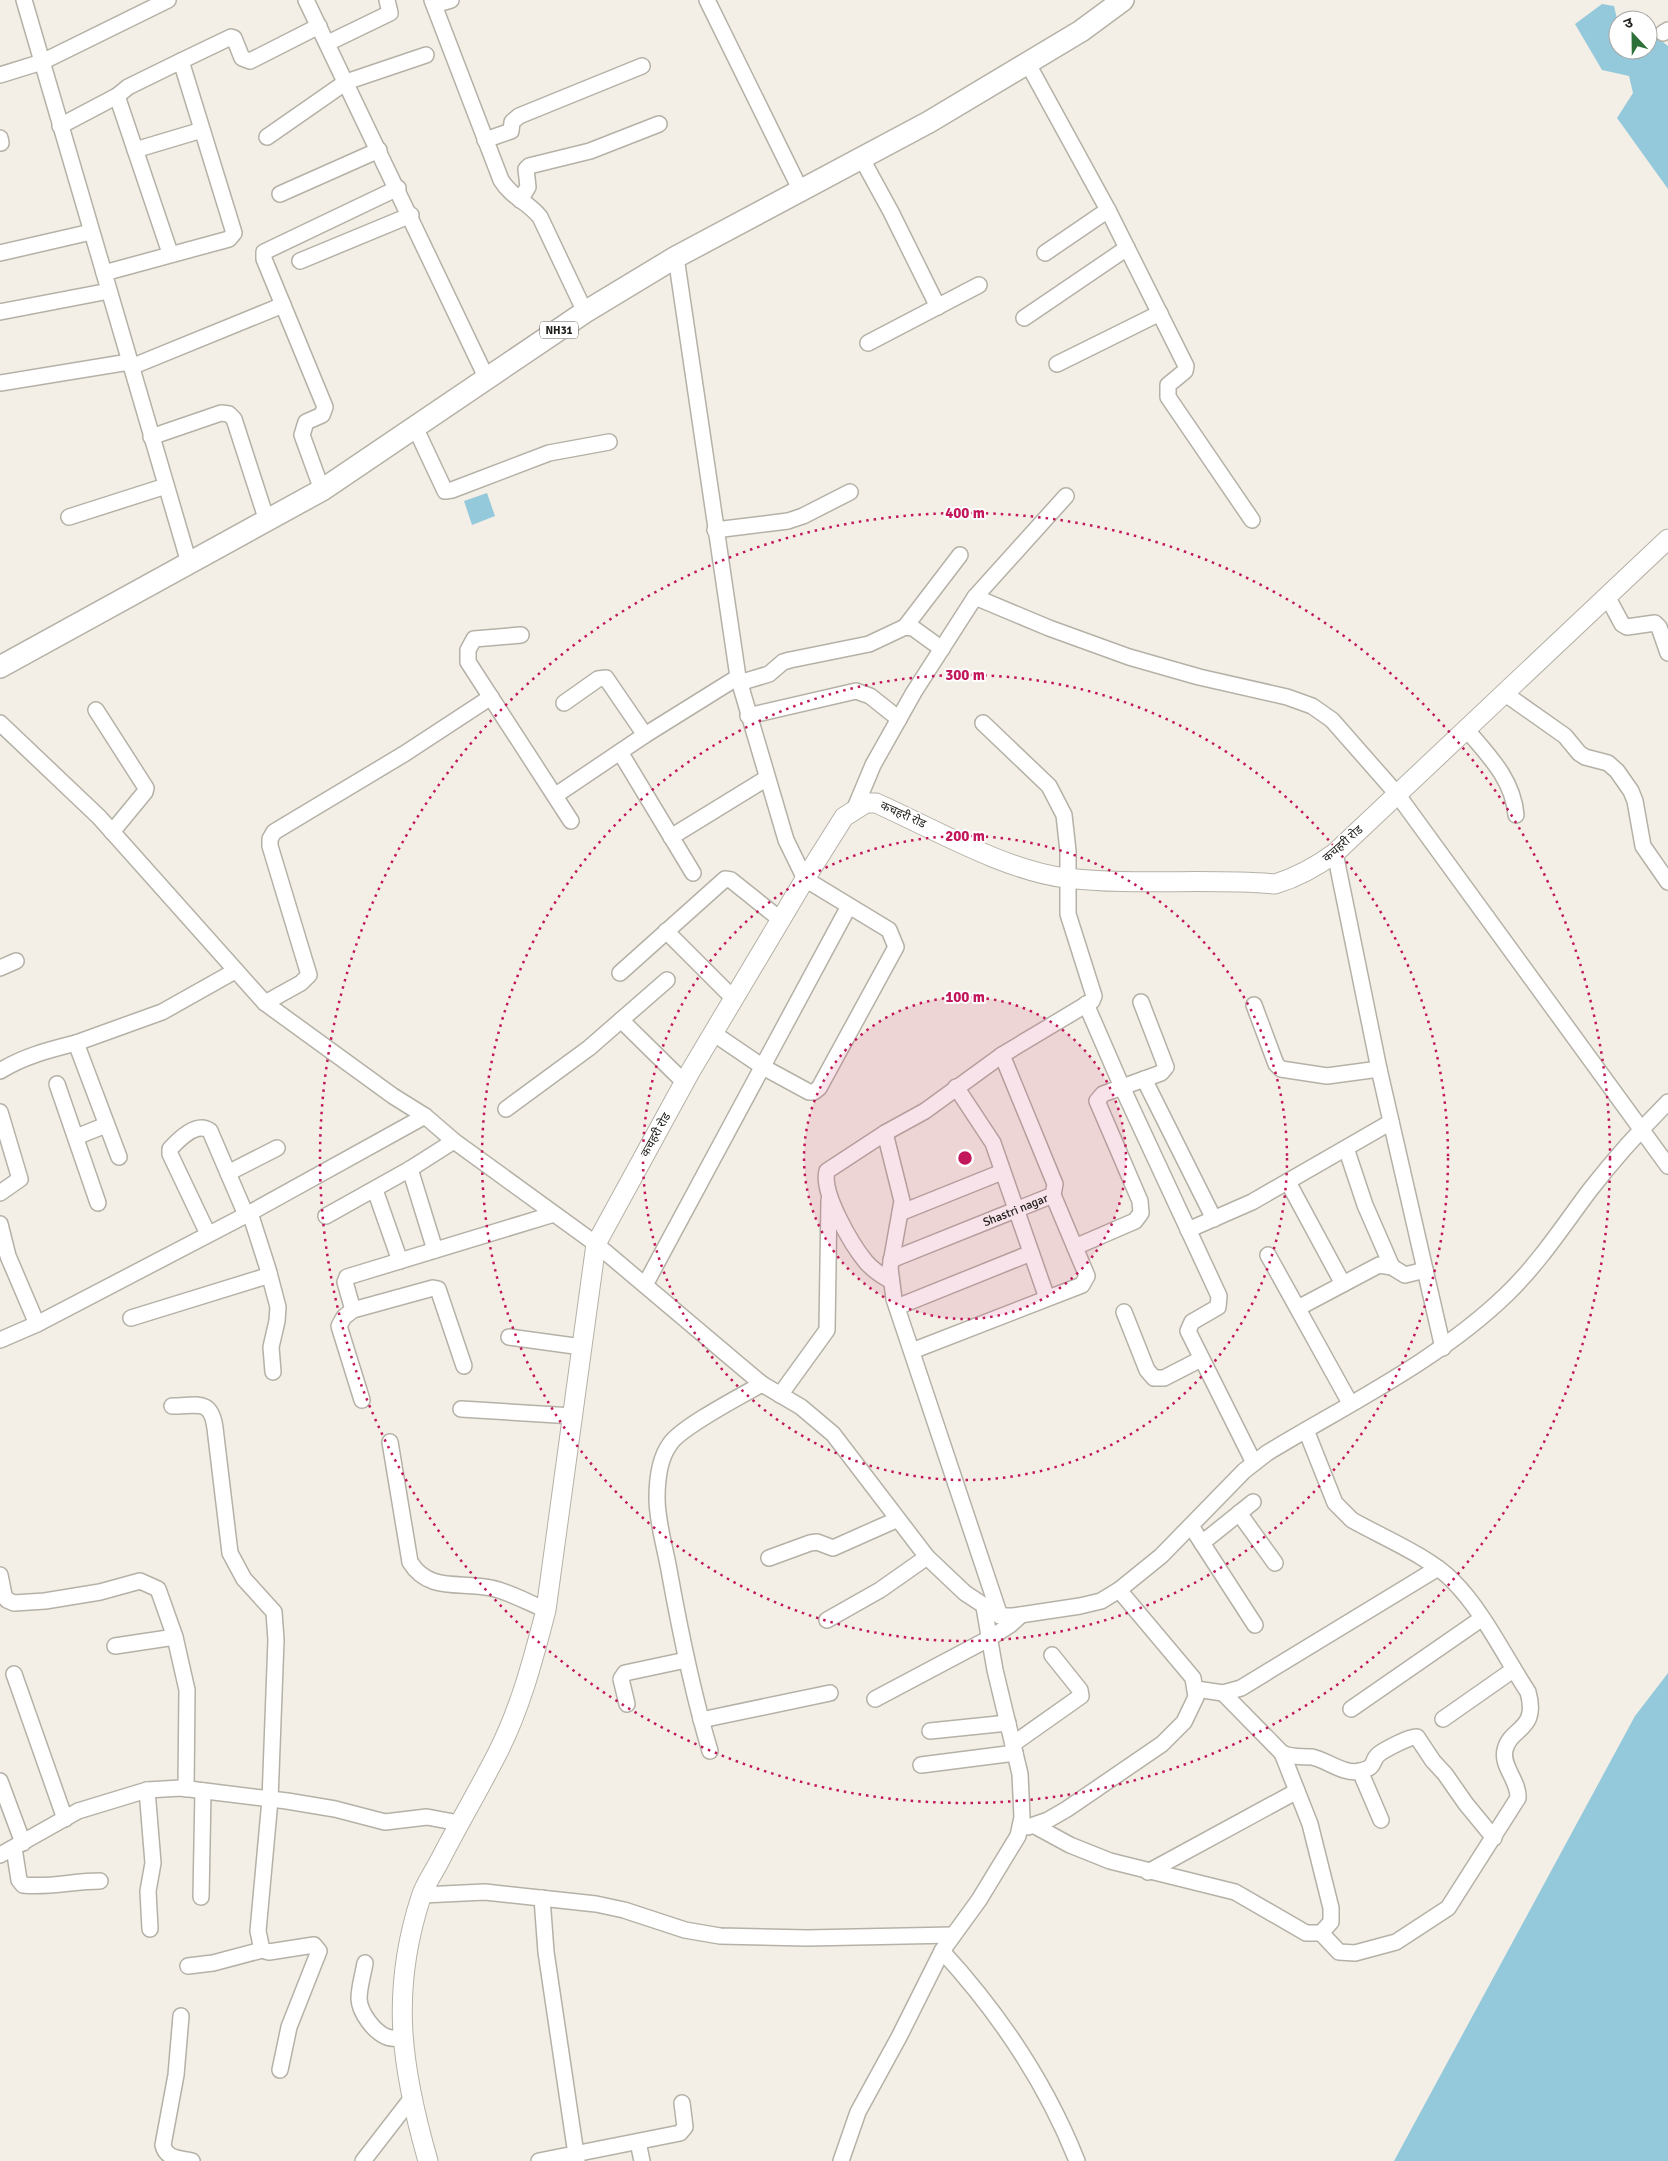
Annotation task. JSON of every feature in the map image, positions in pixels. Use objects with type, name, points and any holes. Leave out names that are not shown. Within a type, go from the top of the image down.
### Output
[{"type":"highway","name":"NH31","points":[[0,668],[322,490],[585,312],[676,257],[862,158],[1028,64],[1081,31],[1123,0]]},
{"type":"main road","name":"कचहरी रोड","points":[[428,2161],[411,2099],[403,2039],[401,2004],[408,1940],[422,1895],[497,1754],[520,1704],[546,1610],[596,1244],[713,1033],[844,817],[855,808],[866,803],[876,803],[999,859],[1032,871],[1066,878],[1275,884],[1313,869],[1335,854],[1668,539]]},
{"type":"street","points":[[24,0],[189,563]]},
{"type":"street","points":[[0,74],[42,62],[168,0]]},
{"type":"street","points":[[306,0],[398,188],[487,379]]},
{"type":"street","points":[[328,44],[390,13],[387,0]]},
{"type":"street","points":[[451,0],[433,3],[501,180],[512,195],[532,207],[540,217],[585,312]]},
{"type":"street","points":[[707,0],[801,191]]},
{"type":"street","points":[[60,126],[117,96],[128,87],[231,37],[234,38],[242,58],[250,61],[319,26]]},
{"type":"street","points":[[268,138],[346,82],[426,55]]},
{"type":"street","points":[[104,273],[170,253],[229,239],[234,233],[181,61]]},
{"type":"street","points":[[1028,64],[1108,210],[1186,366],[1185,371],[1168,385],[1168,397],[1252,520]]},
{"type":"street","points":[[485,140],[508,134],[511,131],[512,122],[519,116],[642,66]]},
{"type":"street","points":[[117,96],[170,253]]},
{"type":"street","points":[[520,200],[528,187],[526,169],[529,166],[590,151],[659,124]]},
{"type":"street","points":[[135,150],[202,130]]},
{"type":"street","points":[[280,194],[379,150]]},
{"type":"street","points":[[862,158],[892,212],[938,307]]},
{"type":"street","points":[[322,490],[302,435],[306,422],[322,415],[325,407],[264,259],[264,252],[398,188]]},
{"type":"street","points":[[1046,253],[1108,210]]},
{"type":"street","points":[[300,260],[410,215]]},
{"type":"street","points":[[0,253],[91,232]]},
{"type":"street","points":[[1024,318],[1127,248]]},
{"type":"street","points":[[676,257],[738,680],[786,840],[805,879],[889,930],[896,947],[894,954],[819,1088],[814,1092],[809,1092],[764,1067],[713,1033]]},
{"type":"street","points":[[868,343],[979,285]]},
{"type":"street","points":[[0,312],[108,291]]},
{"type":"street","points":[[0,383],[130,364],[283,305]]},
{"type":"street","points":[[1057,364],[1160,313]]},
{"type":"street","points":[[152,437],[221,413],[229,414],[234,419],[268,521]]},
{"type":"street","points":[[415,427],[445,491],[549,453],[609,442]]},
{"type":"street","points":[[69,517],[166,486]]},
{"type":"street","points":[[715,530],[788,522],[850,492]]},
{"type":"street","points":[[855,808],[864,783],[899,719],[975,597],[1066,496]]},
{"type":"street","points":[[556,795],[644,735],[738,680],[769,674],[783,662],[869,644],[905,627],[960,555]]},
{"type":"street","points":[[1607,596],[1622,624],[1628,627],[1655,623],[1659,627],[1668,653]]},
{"type":"street","points":[[975,597],[1033,622],[1129,657],[1199,677],[1287,697],[1312,706],[1332,720],[1397,794],[1640,1129],[1666,1158]]},
{"type":"street","points":[[905,627],[913,628],[942,649]]},
{"type":"street","points":[[521,635],[474,639],[470,643],[468,662],[556,795],[571,821]]},
{"type":"street","points":[[564,703],[598,678],[606,678],[644,735]]},
{"type":"street","points":[[748,716],[856,691],[870,696],[899,719]]},
{"type":"street","points":[[1504,693],[1565,736],[1579,753],[1608,763],[1617,771],[1633,796],[1643,846],[1668,882]]},
{"type":"street","points":[[265,1003],[301,982],[309,975],[270,846],[270,839],[274,832],[404,754],[491,697]]},
{"type":"street","points":[[96,710],[146,788],[145,792],[112,832]]},
{"type":"street","points":[[0,723],[112,832],[265,1003],[393,1096],[425,1116],[454,1140],[596,1244],[762,1384],[801,1407],[833,1434],[896,1520],[927,1557],[948,1578],[984,1607],[1000,1616],[1021,1615],[1080,1606],[1101,1601],[1119,1590],[1161,1556],[1254,1463],[1442,1348],[1476,1322],[1536,1263],[1590,1190],[1640,1129],[1668,1102]]},
{"type":"street","points":[[891,1281],[866,1261],[836,1213],[825,1178],[827,1171],[885,1133],[917,1117],[1002,1055],[1086,1004],[1094,996],[1070,924],[1066,878],[1067,831],[1064,815],[1058,800],[1037,773],[983,723]]},
{"type":"street","points":[[1466,729],[1504,775],[1514,798],[1516,815]]},
{"type":"street","points":[[620,752],[693,873]]},
{"type":"street","points":[[671,837],[767,778]]},
{"type":"street","points":[[1335,854],[1379,1070],[1442,1348]]},
{"type":"street","points":[[620,973],[725,879],[731,880],[781,920]]},
{"type":"street","points":[[645,1286],[849,906]]},
{"type":"street","points":[[666,931],[734,999]]},
{"type":"street","points":[[0,968],[16,961]]},
{"type":"street","points":[[0,1071],[16,1061],[40,1052],[76,1043],[162,1012],[235,971]]},
{"type":"street","points":[[506,1109],[588,1048],[667,980]]},
{"type":"street","points":[[1075,1247],[1134,1221],[1141,1213],[1140,1201],[1097,1101],[1103,1094],[1161,1073],[1166,1067],[1166,1062],[1141,1002]]},
{"type":"street","points":[[1086,1004],[1220,1302],[1213,1310],[1189,1326],[1190,1337],[1254,1463]]},
{"type":"street","points":[[1254,1004],[1276,1064],[1281,1069],[1326,1076],[1379,1070]]},
{"type":"street","points":[[621,1020],[685,1082]]},
{"type":"street","points":[[76,1043],[119,1158]]},
{"type":"street","name":"Shastri nagar","points":[[891,1260],[1053,1195],[1055,1184],[1002,1055]]},
{"type":"street","points":[[1144,1079],[1214,1219]]},
{"type":"street","points":[[57,1084],[98,1203]]},
{"type":"street","points":[[956,1087],[989,1134],[1047,1298]]},
{"type":"street","points":[[0,1112],[20,1176],[17,1183],[0,1193]]},
{"type":"street","points":[[0,1340],[37,1324],[248,1214],[425,1116]]},
{"type":"street","points":[[1188,1230],[1288,1182],[1391,1122]]},
{"type":"street","points":[[76,1137],[106,1125]]},
{"type":"street","points":[[208,1234],[170,1154],[170,1149],[197,1128],[206,1128],[210,1131],[248,1214],[269,1273],[278,1307],[271,1347],[273,1372]]},
{"type":"street","points":[[885,1133],[902,1201],[891,1260],[891,1281],[897,1307],[1000,1616]]},
{"type":"street","points":[[326,1216],[375,1190],[454,1140]]},
{"type":"street","points":[[228,1173],[277,1148]]},
{"type":"street","points":[[1346,1148],[1364,1205],[1392,1267]]},
{"type":"street","points":[[410,1169],[435,1250]]},
{"type":"street","points":[[900,1214],[1002,1172]]},
{"type":"street","points":[[1288,1182],[1343,1284]]},
{"type":"street","points":[[375,1190],[400,1261]]},
{"type":"street","points":[[780,1395],[827,1330],[829,1305],[827,1227],[829,1194]]},
{"type":"street","points":[[912,1351],[1082,1285],[1086,1281],[1087,1276],[1053,1195]]},
{"type":"street","points":[[353,1310],[345,1282],[347,1277],[554,1214]]},
{"type":"street","points":[[0,1224],[8,1256],[37,1324]]},
{"type":"street","points":[[897,1307],[1031,1253]]},
{"type":"street","points":[[1268,1255],[1350,1403]]},
{"type":"street","points":[[1298,1308],[1379,1265],[1392,1267],[1405,1275],[1425,1270]]},
{"type":"street","points":[[131,1318],[269,1273]]},
{"type":"street","points":[[362,1400],[339,1326],[344,1316],[353,1310],[433,1288],[438,1289],[464,1366]]},
{"type":"street","points":[[1124,1312],[1147,1370],[1154,1378],[1164,1378],[1201,1359]]},
{"type":"street","points":[[509,1337],[582,1347]]},
{"type":"street","points":[[710,1751],[686,1660],[657,1500],[662,1457],[670,1442],[684,1430],[762,1384]]},
{"type":"street","points":[[172,1406],[205,1406],[210,1409],[217,1438],[230,1553],[244,1579],[274,1612],[276,1640],[270,1800],[258,1931],[262,1950]]},
{"type":"street","points":[[461,1409],[573,1416]]},
{"type":"street","points":[[1306,1430],[1335,1503],[1341,1512],[1438,1568],[1468,1597],[1528,1692],[1531,1704],[1530,1713],[1523,1728],[1508,1743],[1504,1751],[1505,1759],[1518,1789],[1518,1798],[1448,1908],[1409,1935],[1381,1947],[1346,1953],[1339,1952],[1321,1933]]},
{"type":"street","points":[[390,1442],[410,1562],[415,1569],[436,1583],[493,1588],[546,1610]]},
{"type":"street","points":[[1202,1543],[1253,1502]]},
{"type":"street","points":[[1239,1513],[1275,1563]]},
{"type":"street","points":[[769,1558],[810,1543],[817,1542],[833,1548],[896,1520]]},
{"type":"street","points":[[1191,1526],[1255,1625]]},
{"type":"street","points":[[827,1620],[880,1590],[927,1557]]},
{"type":"street","points":[[1196,1689],[1223,1693],[1241,1688],[1438,1568]]},
{"type":"street","points":[[0,1576],[7,1600],[22,1603],[100,1592],[140,1581],[149,1583],[158,1589],[175,1636],[186,1682],[186,1789]]},
{"type":"street","points":[[1017,1836],[1082,1799],[1175,1733],[1190,1711],[1196,1697],[1193,1678],[1119,1590]]},
{"type":"street","points":[[841,2161],[858,2112],[899,2037],[942,1951],[978,1900],[1017,1836],[1022,1808],[1020,1774],[984,1607]]},
{"type":"street","points":[[875,1699],[990,1638],[1010,1626],[1021,1615]]},
{"type":"street","points":[[1351,1709],[1481,1619]]},
{"type":"street","points":[[115,1646],[175,1636]]},
{"type":"street","points":[[920,1765],[1014,1749],[1081,1696],[1080,1690],[1052,1655]]},
{"type":"street","points":[[627,1704],[621,1678],[625,1673],[686,1660]]},
{"type":"street","points":[[1443,1718],[1514,1670]]},
{"type":"street","points":[[14,1674],[64,1819]]},
{"type":"street","points":[[1035,1826],[1070,1845],[1110,1862],[1224,1888],[1248,1899],[1306,1933],[1321,1933],[1331,1922],[1333,1916],[1313,1835],[1282,1753],[1223,1693]]},
{"type":"street","points":[[701,1720],[830,1694]]},
{"type":"street","points":[[930,1731],[1008,1723]]},
{"type":"street","points":[[1282,1753],[1293,1757],[1314,1758],[1347,1770],[1360,1771],[1374,1765],[1381,1753],[1410,1736],[1417,1737],[1433,1762],[1445,1774],[1472,1812],[1494,1838]]},
{"type":"street","points":[[1360,1771],[1381,1820]]},
{"type":"street","points":[[0,1781],[19,1846],[20,1880],[23,1885],[44,1887],[76,1881],[100,1880]]},
{"type":"street","points":[[0,1854],[19,1846],[78,1811],[147,1790],[186,1789],[270,1800],[335,1809],[385,1822],[427,1818],[459,1823]]},
{"type":"street","points":[[147,1790],[153,1862],[148,1891],[150,1930]]},
{"type":"street","points":[[201,1897],[203,1791]]},
{"type":"street","points":[[1148,1872],[1297,1791]]},
{"type":"street","points":[[422,1895],[484,1892],[605,1906],[685,1930],[720,1936],[808,1938],[953,1935]]},
{"type":"street","points":[[542,1898],[546,1952],[576,2158]]},
{"type":"street","points":[[188,1966],[213,1964],[262,1950],[269,1952],[314,1945],[319,1951],[289,2027],[280,2070]]},
{"type":"street","points":[[942,1951],[972,1984],[1012,2040],[1066,2133],[1077,2161]]},
{"type":"street","points":[[366,1964],[360,1986],[359,2002],[364,2014],[380,2033],[388,2038],[403,2039]]},
{"type":"street","points":[[181,2016],[176,2075],[163,2145],[164,2152],[169,2156],[192,2161]]},
{"type":"street","points":[[362,2161],[411,2099]]},
{"type":"street","points":[[539,2161],[576,2158],[682,2132],[684,2127],[682,2103]]},
{"type":"street","points":[[638,2142],[642,2161]]},
{"type":"water","points":[[1602,4],[1614,6],[1615,10],[1608,10],[1608,60],[1658,60],[1658,38],[1668,46],[1668,189],[1617,118],[1633,93],[1629,76],[1602,70],[1575,24]]},
{"type":"water","points":[[487,493],[495,516],[472,525],[464,501]]},
{"type":"water","points":[[1668,1673],[1668,2161],[1394,2161],[1635,1716]]}]
